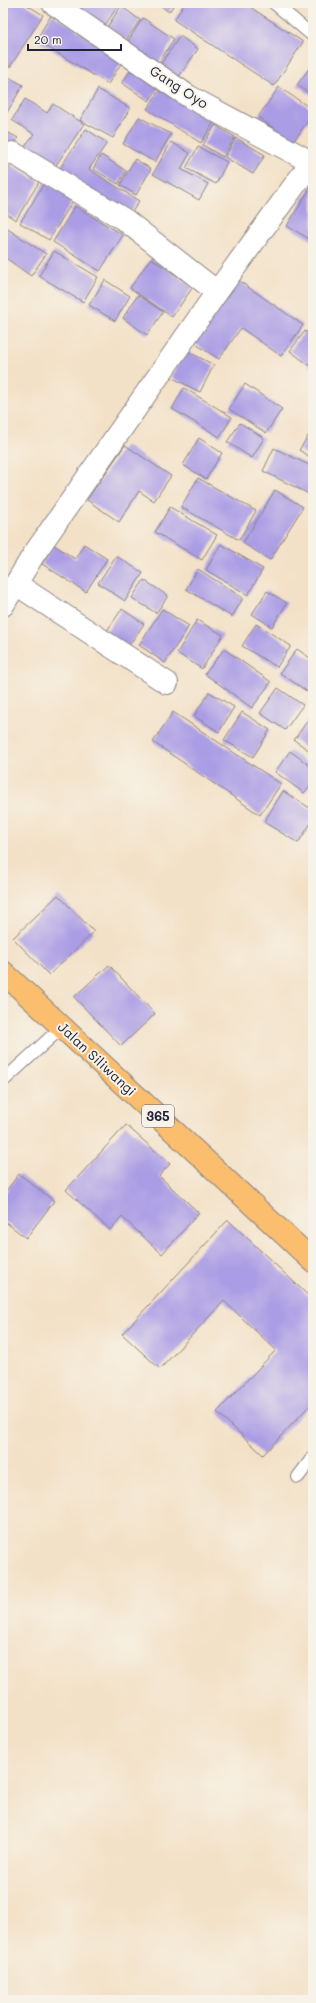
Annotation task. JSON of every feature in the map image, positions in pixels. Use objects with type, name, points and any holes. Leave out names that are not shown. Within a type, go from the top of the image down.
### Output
[{"type":"main road","name":"Jalan Siliwangi","points":[[3,972],[313,1261]]},
{"type":"street","name":"Gang Oyo","points":[[53,3],[188,96],[312,161]]},
{"type":"street","points":[[13,153],[125,220],[217,292]]},
{"type":"street","points":[[3,605],[34,554],[217,292],[312,161]]},
{"type":"street","points":[[16,584],[167,683]]},
{"type":"lane","points":[[274,3],[313,36]]},
{"type":"lane","points":[[3,1082],[62,1027]]},
{"type":"lane","points":[[298,1477],[313,1457]]},
{"type":"building","points":[[3,3],[24,3],[43,15],[10,67],[3,63]]},
{"type":"building","points":[[77,3],[114,3],[118,6],[103,28],[74,8]]},
{"type":"building","points":[[157,3],[175,3],[169,12]]},
{"type":"building","points":[[185,3],[244,3],[303,42],[274,86],[174,20]]},
{"type":"building","points":[[121,6],[140,20],[126,40],[107,27]]},
{"type":"building","points":[[52,14],[124,59],[108,84],[36,40]]},
{"type":"building","points":[[143,18],[174,39],[156,67],[124,47]]},
{"type":"building","points":[[180,36],[198,49],[174,84],[156,71]]},
{"type":"building","points":[[313,63],[313,96],[297,85]]},
{"type":"building","points":[[135,64],[162,83],[149,101],[122,83]]},
{"type":"building","points":[[3,74],[23,85],[5,116],[3,115]]},
{"type":"building","points":[[162,87],[215,120],[201,143],[147,109]]},
{"type":"building","points":[[279,87],[313,110],[313,114],[293,142],[258,117]]},
{"type":"building","points":[[98,89],[130,108],[113,138],[80,120]]},
{"type":"building","points":[[25,99],[47,113],[53,104],[84,124],[54,168],[23,149],[34,134],[12,120]]},
{"type":"building","points":[[139,117],[171,134],[155,162],[123,144]]},
{"type":"building","points":[[215,125],[235,137],[223,157],[203,145]]},
{"type":"building","points":[[86,129],[107,143],[89,169],[139,201],[129,217],[58,171]]},
{"type":"building","points":[[3,130],[18,138],[7,157],[3,155]]},
{"type":"building","points":[[236,138],[265,155],[253,174],[225,157]]},
{"type":"building","points":[[171,142],[190,153],[181,169],[208,184],[199,200],[153,174]]},
{"type":"building","points":[[198,147],[227,162],[216,184],[186,168]]},
{"type":"building","points":[[101,155],[126,171],[118,184],[93,169]]},
{"type":"building","points":[[135,159],[151,169],[136,195],[120,185]]},
{"type":"building","points":[[11,165],[39,182],[16,220],[3,212],[3,177]]},
{"type":"building","points":[[45,182],[74,199],[49,240],[20,223]]},
{"type":"building","points":[[313,183],[313,241],[287,226]]},
{"type":"building","points":[[75,206],[123,235],[100,271],[53,242]]},
{"type":"building","points":[[3,226],[46,254],[31,276],[3,256]]},
{"type":"building","points":[[54,251],[98,277],[83,302],[39,276]]},
{"type":"building","points":[[151,258],[193,287],[172,317],[130,288]]},
{"type":"building","points":[[235,278],[303,325],[281,356],[241,328],[219,359],[191,341]]},
{"type":"building","points":[[105,280],[130,296],[115,321],[89,305]]},
{"type":"building","points":[[138,295],[163,312],[147,335],[123,318]]},
{"type":"building","points":[[305,331],[313,337],[313,368],[290,351]]},
{"type":"building","points":[[185,350],[214,365],[200,392],[171,377]]},
{"type":"building","points":[[245,384],[282,409],[266,433],[229,409]]},
{"type":"building","points":[[184,388],[232,417],[220,437],[172,409]]},
{"type":"building","points":[[240,423],[264,438],[252,458],[227,442]]},
{"type":"building","points":[[313,429],[313,459],[299,450]]},
{"type":"building","points":[[199,438],[222,453],[206,479],[183,465]]},
{"type":"building","points":[[125,445],[171,476],[154,501],[139,491],[119,522],[87,500]]},
{"type":"building","points":[[274,448],[313,467],[313,496],[263,471]]},
{"type":"building","points":[[198,478],[256,511],[239,540],[181,507]]},
{"type":"building","points":[[275,490],[303,507],[270,560],[243,543]]},
{"type":"building","points":[[170,507],[217,535],[202,560],[155,532]]},
{"type":"building","points":[[84,544],[107,559],[86,592],[42,564],[54,545],[75,559]]},
{"type":"building","points":[[221,544],[263,569],[248,595],[206,570]]},
{"type":"building","points":[[116,556],[143,573],[125,601],[98,583]]},
{"type":"building","points":[[198,569],[243,598],[232,617],[186,589]]},
{"type":"building","points":[[144,580],[168,596],[156,613],[132,598]]},
{"type":"building","points":[[267,591],[287,603],[272,627],[252,614]]},
{"type":"building","points":[[122,609],[144,624],[128,647],[106,632]]},
{"type":"building","points":[[162,609],[189,626],[165,663],[139,645]]},
{"type":"building","points":[[197,620],[223,635],[202,669],[177,653]]},
{"type":"building","points":[[256,624],[291,646],[277,667],[242,646]]},
{"type":"building","points":[[224,649],[271,682],[252,708],[205,674]]},
{"type":"building","points":[[297,649],[313,660],[313,685],[308,692],[280,673]]},
{"type":"building","points":[[278,688],[303,705],[285,730],[260,713]]},
{"type":"building","points":[[209,692],[234,707],[219,732],[194,716]]},
{"type":"building","points":[[173,712],[281,784],[260,815],[153,742]]},
{"type":"building","points":[[242,712],[270,730],[253,757],[224,740]]},
{"type":"building","points":[[313,713],[313,753],[294,740]]},
{"type":"building","points":[[290,751],[313,768],[313,782],[304,793],[275,772]]},
{"type":"building","points":[[283,791],[313,810],[313,820],[298,843],[264,822]]},
{"type":"building","points":[[58,895],[94,932],[49,975],[13,938]]},
{"type":"building","points":[[109,965],[155,1014],[121,1046],[74,997]]},
{"type":"building","points":[[126,1125],[170,1164],[159,1176],[199,1213],[162,1254],[122,1217],[110,1230],[66,1190]]},
{"type":"building","points":[[19,1174],[54,1201],[26,1238],[3,1220],[3,1195]]},
{"type":"building","points":[[228,1220],[313,1300],[313,1402],[263,1455],[217,1412],[276,1350],[224,1301],[160,1369],[122,1334]]}]
